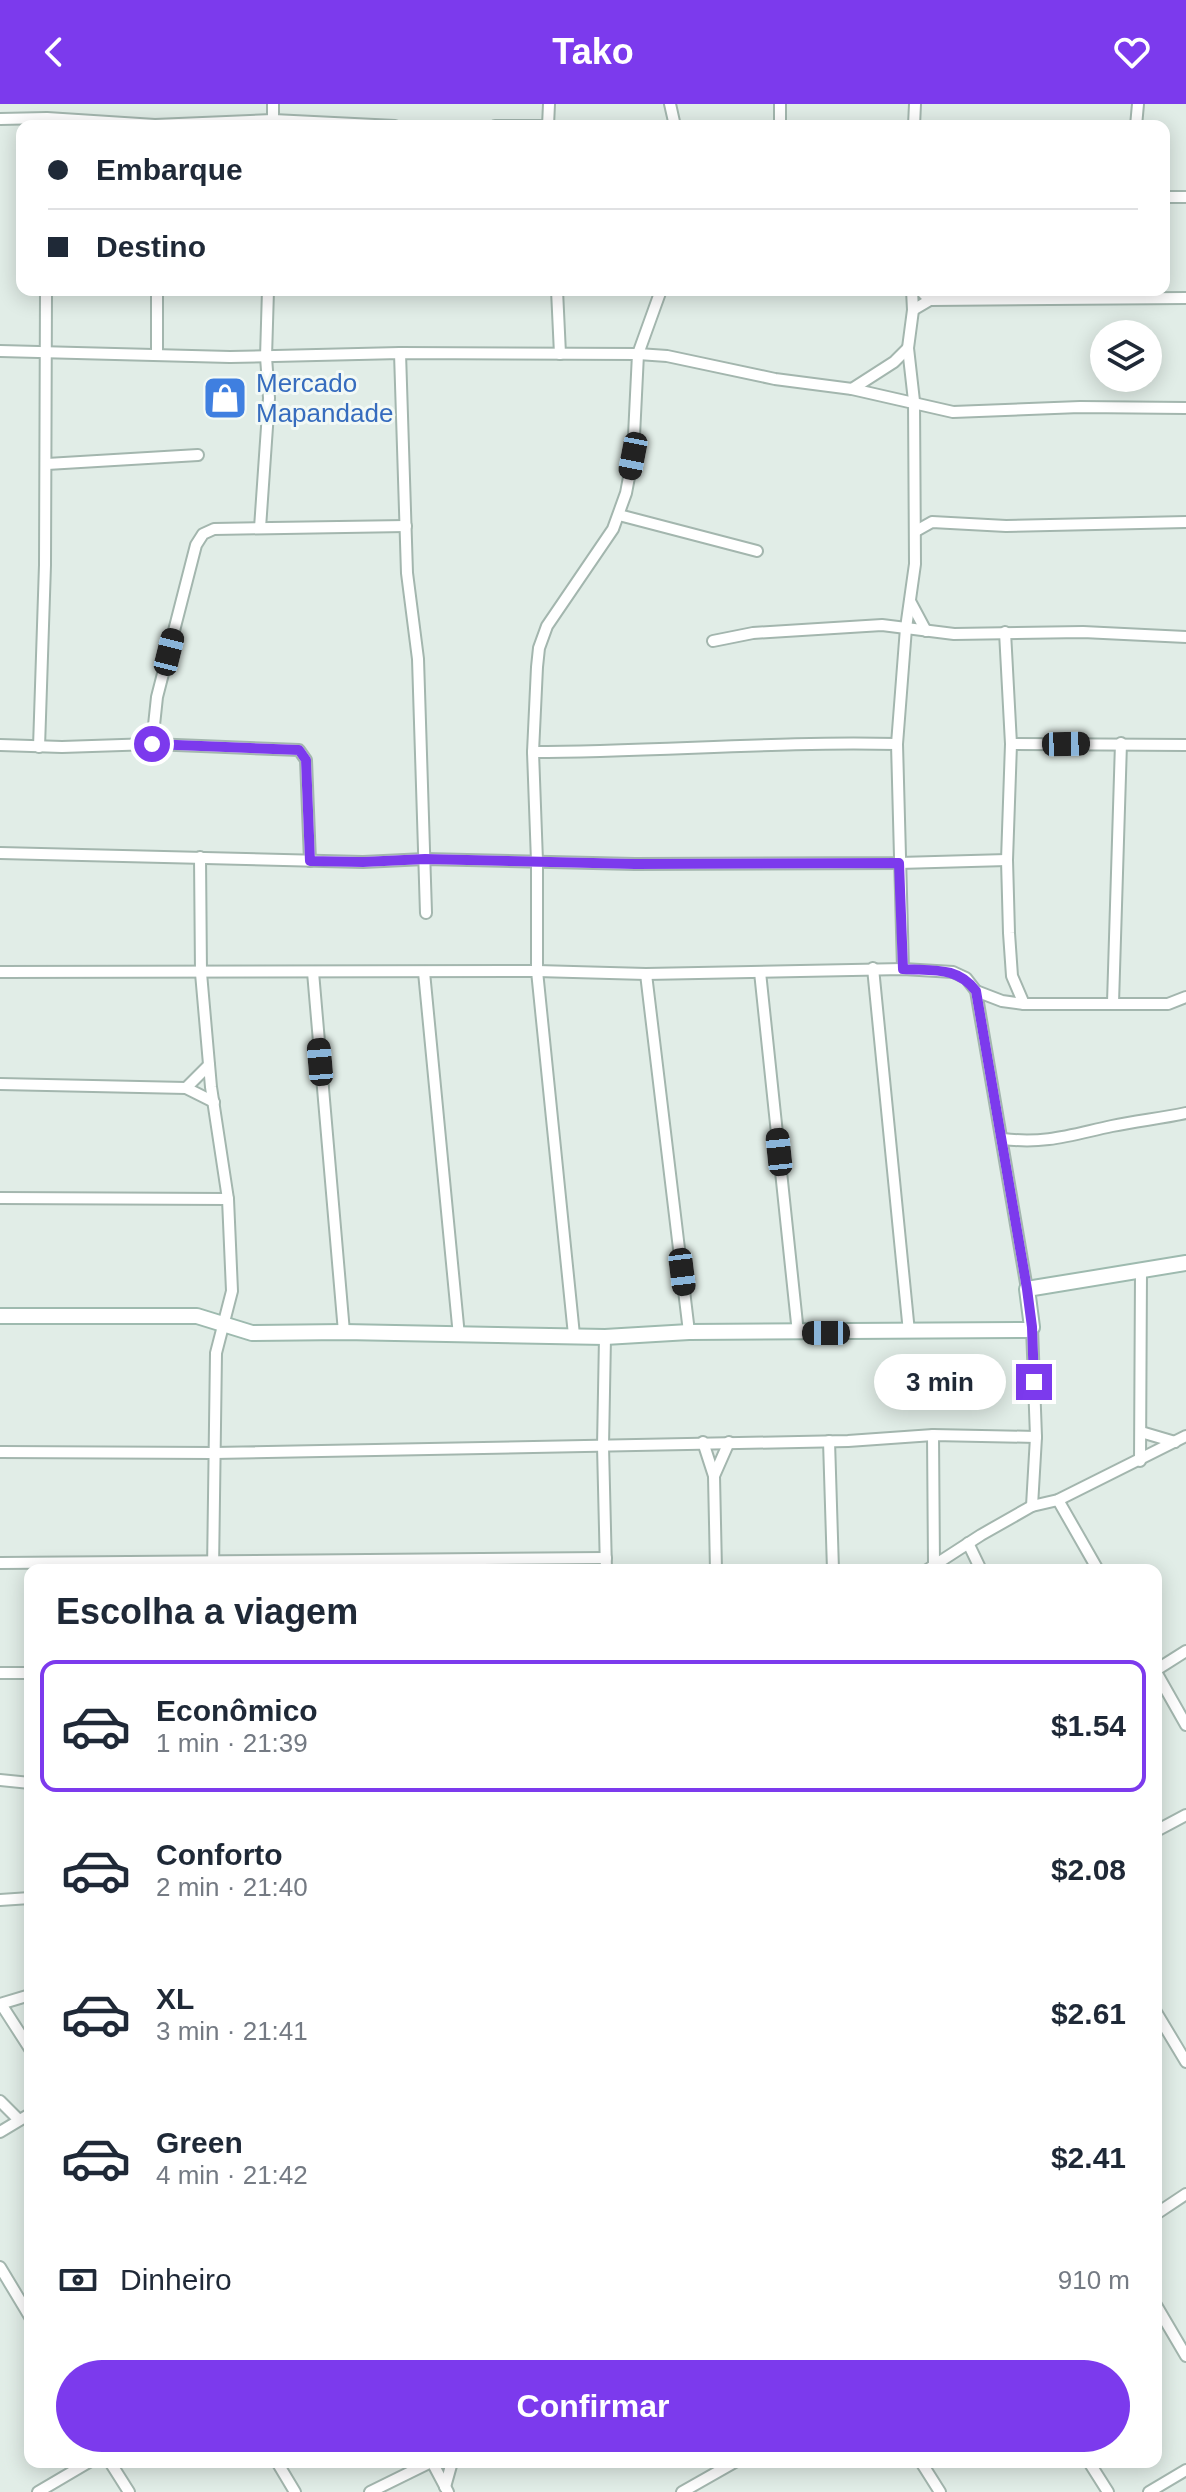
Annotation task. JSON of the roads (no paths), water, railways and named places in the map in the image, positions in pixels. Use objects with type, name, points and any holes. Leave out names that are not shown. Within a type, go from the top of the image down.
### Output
[{"type":"street","points":[[39,747],[47,464],[46,296]]},
{"type":"street","points":[[157,296],[157,354]]},
{"type":"street","points":[[260,528],[269,398],[266,357],[268,296]]},
{"type":"street","points":[[557,296],[560,354]]},
{"type":"street","points":[[574,1335],[537,971],[533,752],[539,648],[547,626],[613,529],[619,515],[633,456],[638,354],[659,296]]},
{"type":"street","points":[[903,969],[897,744],[909,598],[915,564],[914,401],[908,348],[912,296]]},
{"type":"street","points":[[926,296],[930,300]]},
{"type":"street","points":[[913,310],[930,300],[1007,296]]},
{"type":"street","points":[[1157,296],[1186,298]]},
{"type":"street","points":[[852,389],[894,362],[908,348]]},
{"type":"street","points":[[0,351],[266,357],[400,353],[638,354],[667,356],[775,379],[852,389],[953,412],[1080,407],[1186,408]]},
{"type":"street","points":[[400,353],[407,573],[418,659],[426,913]]},
{"type":"street","points":[[47,464],[198,455]]},
{"type":"street","points":[[914,511],[932,522],[1006,526],[1186,522]]},
{"type":"street","points":[[619,515],[757,551]]},
{"type":"street","points":[[916,531],[932,522]]},
{"type":"street","points":[[152,744],[157,697],[198,539],[208,530],[406,526]]},
{"type":"street","points":[[909,598],[926,631]]},
{"type":"street","points":[[713,641],[774,632],[882,625],[954,634],[1005,632],[1186,637]]},
{"type":"street","points":[[1005,632],[1011,744],[1007,860],[1010,968],[1024,1004]]},
{"type":"street","points":[[533,752],[630,752],[822,742],[897,744]]},
{"type":"street","points":[[1113,1003],[1121,743]]},
{"type":"street","points":[[0,745],[152,744],[299,750],[306,760],[310,861]]},
{"type":"street","points":[[1011,744],[1186,745]]},
{"type":"street","points":[[0,853],[363,862],[425,859],[635,864],[1007,860]]},
{"type":"street","points":[[200,857],[201,973],[209,1065],[228,1199],[232,1291],[216,1353],[213,1564]]},
{"type":"street","points":[[0,972],[537,971],[646,974],[873,968],[953,972],[966,978],[976,991],[1032,1327],[1036,1437],[1032,1506]]},
{"type":"street","points":[[873,968],[909,1332]]},
{"type":"street","points":[[313,972],[344,1332]]},
{"type":"street","points":[[424,972],[459,1336]]},
{"type":"street","points":[[760,972],[798,1333]]},
{"type":"street","points":[[646,974],[689,1332]]},
{"type":"street","points":[[976,991],[1002,1001],[1024,1004],[1168,1004],[1186,997]]},
{"type":"street","points":[[186,1088],[209,1065]]},
{"type":"street","points":[[0,1084],[186,1088],[214,1102]]},
{"type":"street","points":[[1003,1139],[1053,1141],[1112,1126],[1186,1113]]},
{"type":"street","points":[[0,1198],[228,1199]]},
{"type":"street","points":[[1027,1289],[1186,1263]]},
{"type":"street","points":[[1140,1461],[1141,1272]]},
{"type":"street","points":[[0,1316],[197,1316],[252,1333],[459,1336],[605,1337],[689,1332],[909,1332],[1026,1330],[1032,1327]]},
{"type":"street","points":[[605,1337],[603,1446],[606,1564]]},
{"type":"street","points":[[1141,1432],[1183,1439]]},
{"type":"street","points":[[0,1452],[214,1453],[829,1441],[933,1435],[1036,1437]]},
{"type":"street","points":[[931,1564],[933,1435]]},
{"type":"street","points":[[936,1564],[1032,1506],[1058,1500],[1183,1439]]},
{"type":"street","points":[[829,1441],[833,1564]]},
{"type":"street","points":[[703,1442],[714,1476],[716,1564]]},
{"type":"street","points":[[714,1476],[729,1442]]},
{"type":"street","points":[[1058,1500],[1095,1564]]},
{"type":"street","points":[[968,1543],[978,1564]]},
{"type":"street","points":[[0,1563],[71,1564]]},
{"type":"street","points":[[1162,1667],[1186,1651]]},
{"type":"street","points":[[0,1673],[24,1673]]},
{"type":"street","points":[[1162,1682],[1186,1725]]},
{"type":"street","points":[[0,1780],[24,1782]]},
{"type":"street","points":[[1162,1828],[1186,1815]]},
{"type":"street","points":[[0,1900],[24,1898]]},
{"type":"street","points":[[24,1997],[0,2004],[24,2040]]},
{"type":"street","points":[[1162,2022],[1186,2062]]},
{"type":"street","points":[[0,2101],[19,2120]]},
{"type":"street","points":[[0,2132],[24,2117]]},
{"type":"street","points":[[1162,2210],[1186,2194]]},
{"type":"street","points":[[0,2267],[24,2307]]},
{"type":"street","points":[[1162,2315],[1186,2356]]},
{"type":"street","points":[[38,2492],[79,2468]]},
{"type":"street","points":[[114,2468],[129,2492]]},
{"type":"street","points":[[281,2468],[295,2492]]},
{"type":"street","points":[[370,2492],[420,2468]]},
{"type":"street","points":[[435,2468],[447,2489]]},
{"type":"street","points":[[447,2489],[451,2468]]},
{"type":"street","points":[[682,2492],[724,2468]]},
{"type":"street","points":[[925,2468],[940,2492]]},
{"type":"street","points":[[1093,2468],[1108,2492]]},
{"type":"street","points":[[1149,2492],[1186,2470]]},
{"type":"place","name":"Mercado Mapandade","points":[[225,398]]}]
